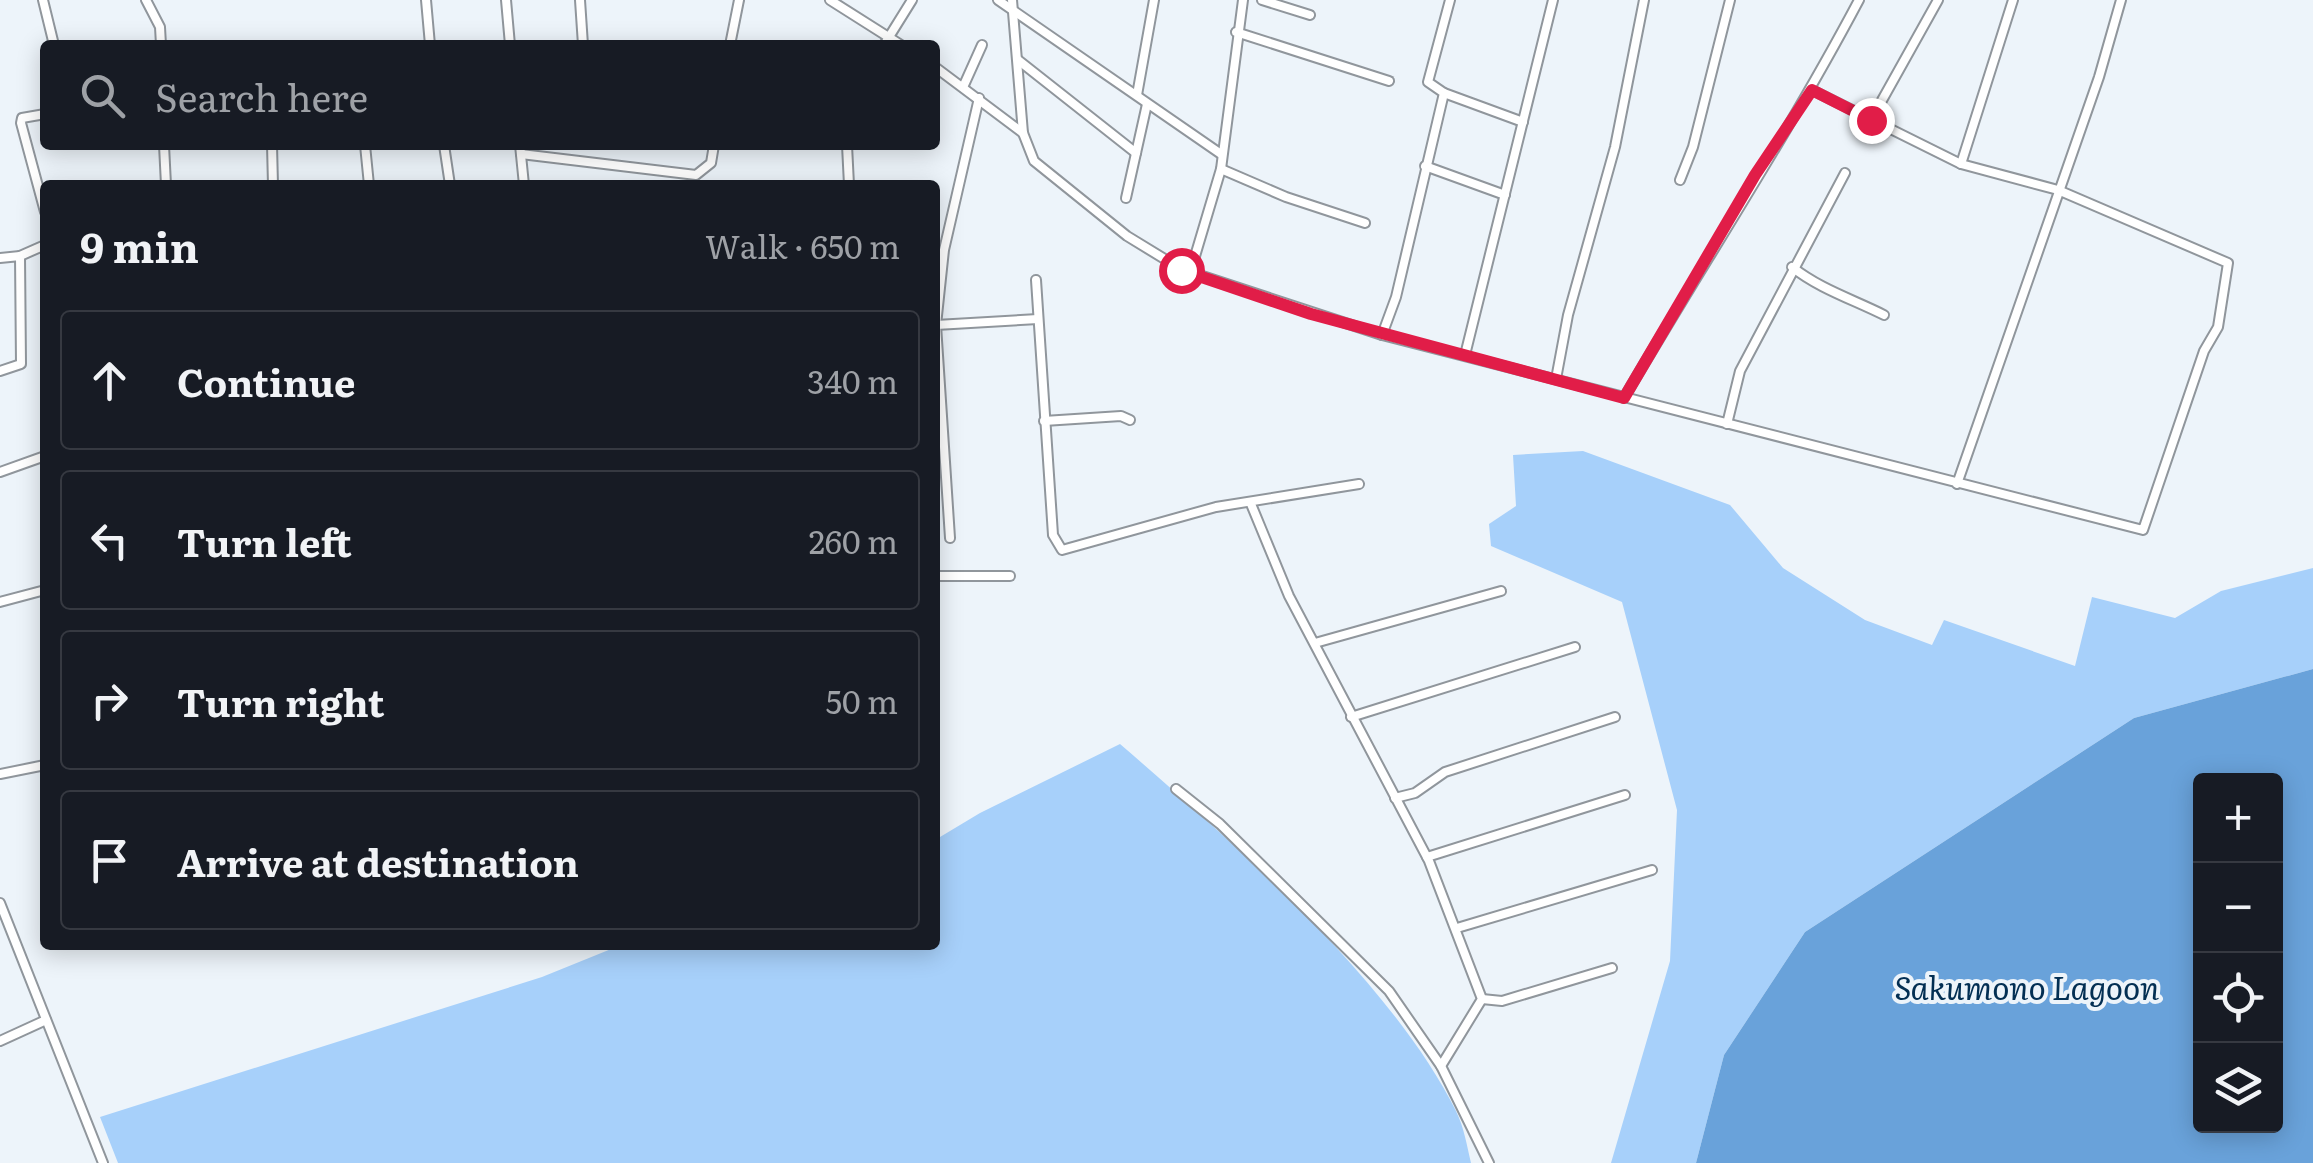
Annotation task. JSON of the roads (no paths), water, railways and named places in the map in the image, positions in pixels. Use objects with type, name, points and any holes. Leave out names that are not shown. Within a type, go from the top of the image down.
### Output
[{"type":"street","points":[[43,0],[53,40]]},
{"type":"street","points":[[146,0],[160,27],[160,40]]},
{"type":"street","points":[[426,0],[430,40]]},
{"type":"street","points":[[506,0],[510,40]]},
{"type":"street","points":[[580,0],[583,40]]},
{"type":"street","points":[[731,40],[738,0]]},
{"type":"street","points":[[830,0],[885,40]]},
{"type":"street","points":[[887,40],[912,0]]},
{"type":"street","points":[[998,0],[1013,5],[1146,104],[1221,154]]},
{"type":"street","points":[[1136,95],[1154,0]]},
{"type":"street","points":[[1190,273],[1221,169],[1242,0]]},
{"type":"street","points":[[1262,0],[1310,16]]},
{"type":"street","points":[[1450,0],[1428,82],[1444,93],[1523,122]]},
{"type":"street","points":[[1465,355],[1554,0]]},
{"type":"street","points":[[1556,379],[1568,315],[1615,148],[1644,0]]},
{"type":"street","points":[[1680,180],[1693,147],[1730,0]]},
{"type":"street","points":[[1624,398],[1755,175],[1812,90],[1860,0]]},
{"type":"street","points":[[1871,120],[1938,0]]},
{"type":"street","points":[[1962,164],[2014,0]]},
{"type":"street","points":[[1957,484],[2121,0]]},
{"type":"street","points":[[1013,5],[1023,133],[1034,161],[1127,236],[1190,273],[1382,334],[2143,530],[2204,351],[2218,327],[2228,263],[2058,190],[1962,164],[1812,90]]},
{"type":"street","points":[[1236,32],[1389,81]]},
{"type":"street","points":[[964,85],[982,45]]},
{"type":"street","points":[[1018,60],[1136,153]]},
{"type":"street","points":[[940,70],[1023,133]]},
{"type":"street","points":[[1382,334],[1400,282],[1444,93]]},
{"type":"street","points":[[940,295],[950,219],[979,98]]},
{"type":"street","points":[[1126,198],[1146,104]]},
{"type":"street","points":[[40,115],[22,118],[21,123],[40,193]]},
{"type":"street","points":[[164,150],[166,180]]},
{"type":"street","points":[[272,150],[273,180]]},
{"type":"street","points":[[365,150],[368,180]]},
{"type":"street","points":[[445,150],[449,180]]},
{"type":"street","points":[[524,180],[521,150],[696,175],[712,163],[713,150]]},
{"type":"street","points":[[590,150],[591,160]]},
{"type":"street","points":[[847,150],[848,180]]},
{"type":"street","points":[[1425,166],[1504,195]]},
{"type":"street","points":[[1221,169],[1365,224]]},
{"type":"street","points":[[1727,424],[1740,372],[1792,267],[1845,173]]},
{"type":"street","points":[[0,258],[20,256],[40,247]]},
{"type":"street","points":[[0,371],[21,364],[20,256]]},
{"type":"street","points":[[1792,267],[1819,288],[1884,315]]},
{"type":"street","points":[[1036,280],[1052,536],[1062,550],[1190,513],[1359,484]]},
{"type":"street","points":[[940,325],[1038,319]]},
{"type":"street","points":[[940,394],[950,538]]},
{"type":"street","points":[[1044,421],[1121,416],[1130,420]]},
{"type":"street","points":[[0,472],[40,458]]},
{"type":"street","points":[[1251,504],[1290,596],[1350,717],[1427,857],[1482,999]]},
{"type":"street","points":[[940,576],[1010,576]]},
{"type":"street","points":[[0,602],[40,591]]},
{"type":"street","points":[[1315,643],[1501,591]]},
{"type":"street","points":[[1350,717],[1575,647]]},
{"type":"street","points":[[1396,798],[1415,793],[1445,772],[1616,717]]},
{"type":"street","points":[[0,774],[40,766]]},
{"type":"street","points":[[1176,789],[1220,824],[1389,991],[1441,1066],[1490,1163]]},
{"type":"street","points":[[1427,857],[1625,796]]},
{"type":"street","points":[[1457,928],[1652,870]]},
{"type":"street","points":[[0,903],[103,1163]]},
{"type":"street","points":[[1482,999],[1502,1001],[1612,968]]},
{"type":"street","points":[[1441,1066],[1482,999]]},
{"type":"street","points":[[0,1041],[46,1020]]},
{"type":"water","name":"Sakumono Lagoon","points":[[2313,669],[2313,1163],[1696,1163],[1724,1055],[1805,932],[2134,718]]}]
